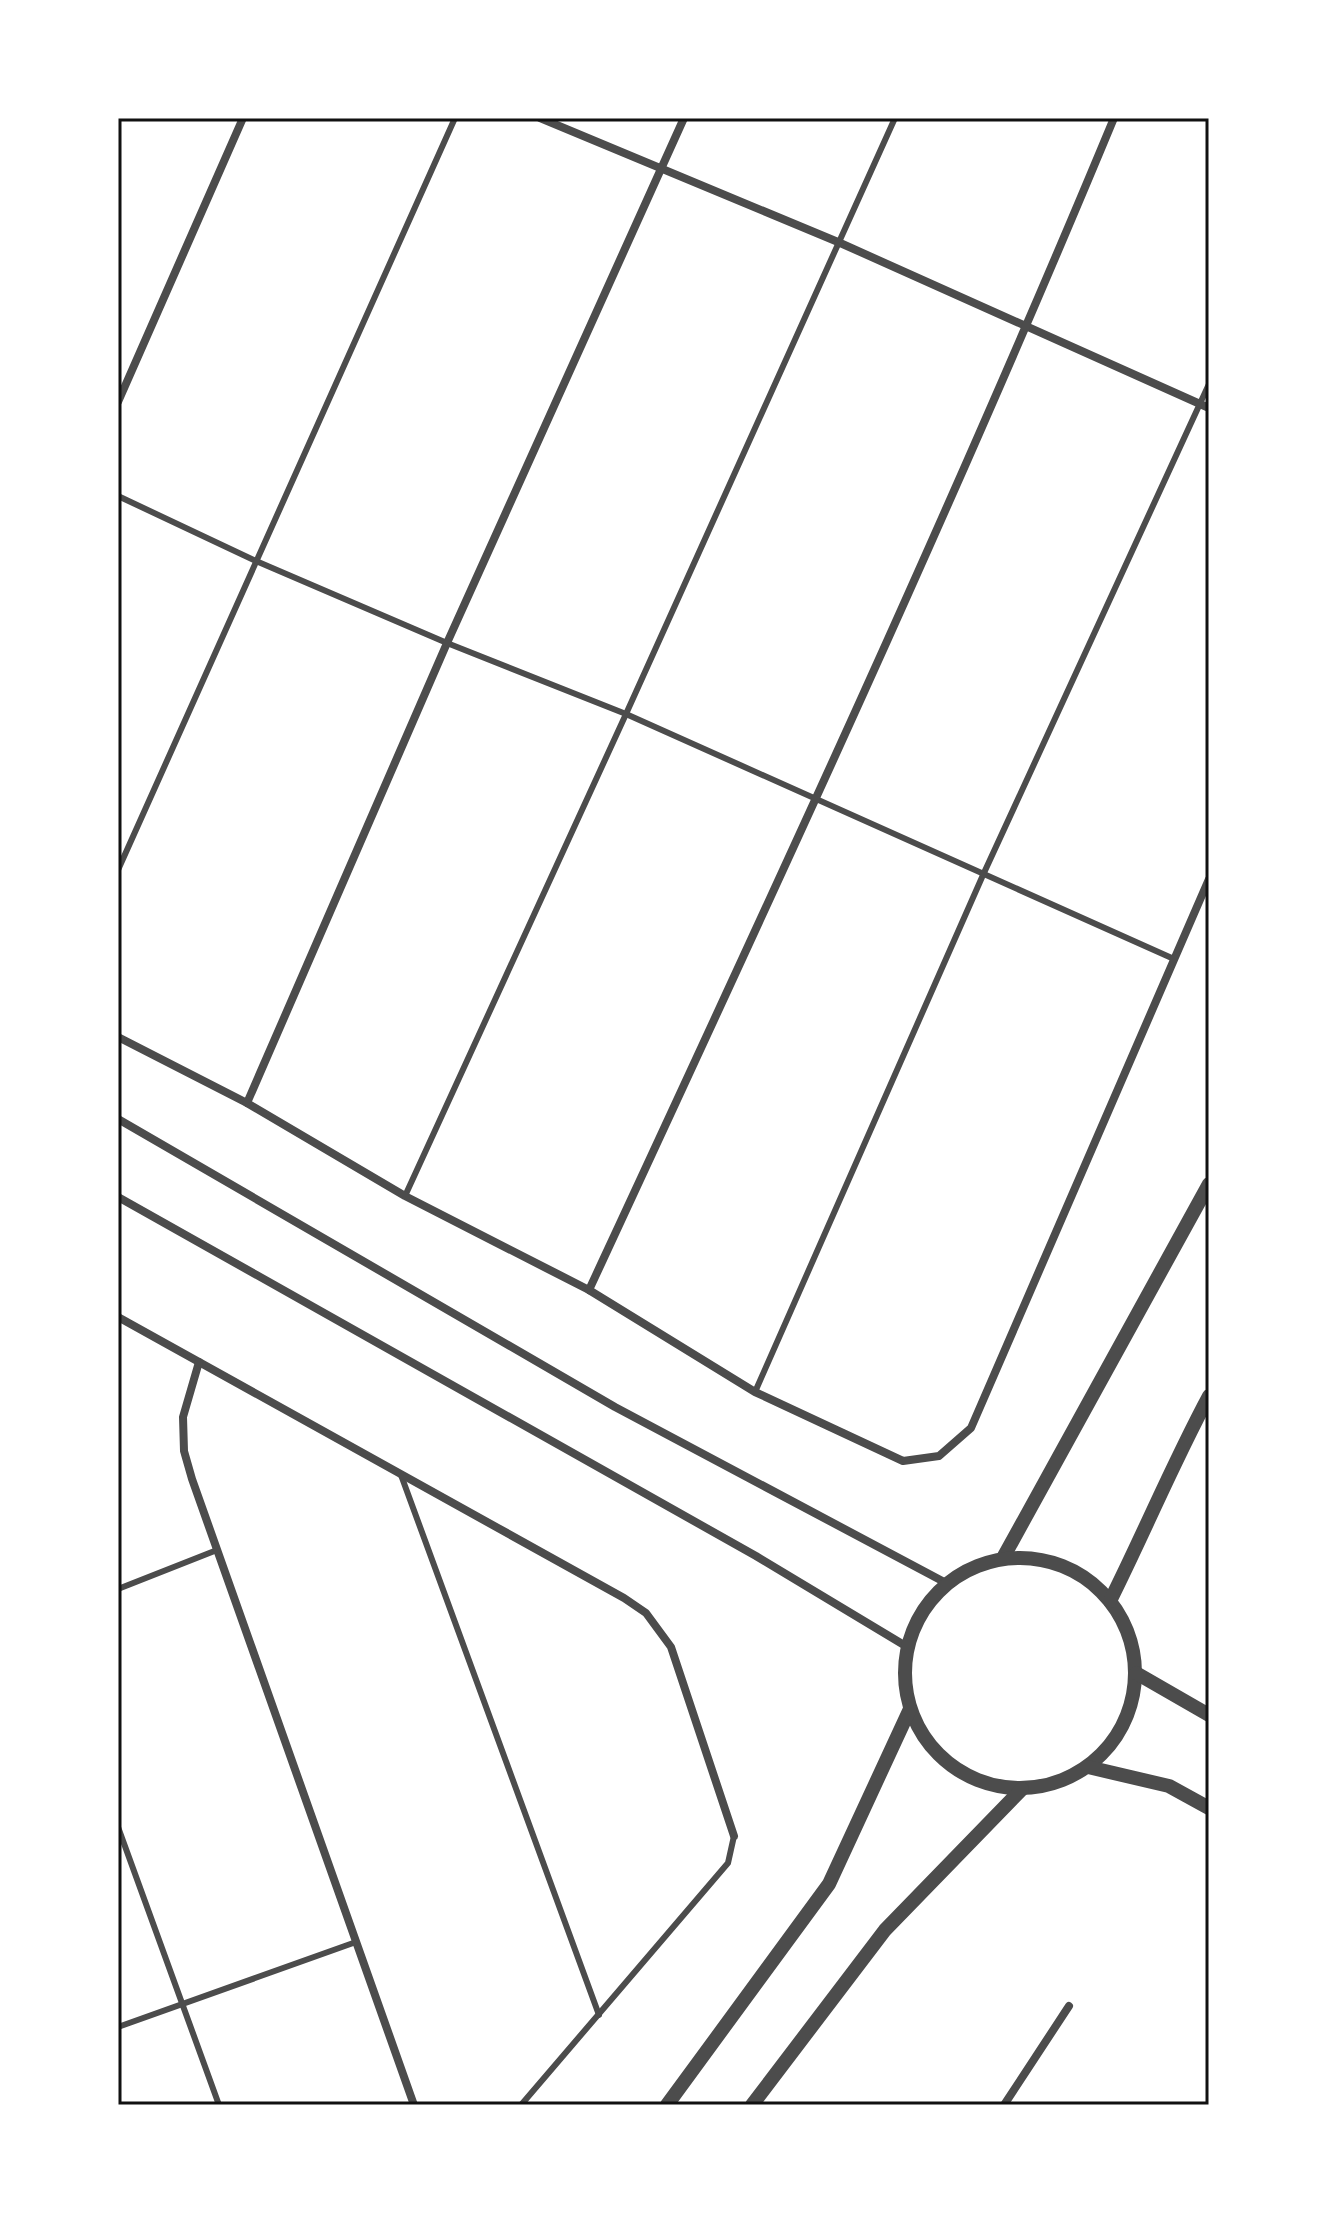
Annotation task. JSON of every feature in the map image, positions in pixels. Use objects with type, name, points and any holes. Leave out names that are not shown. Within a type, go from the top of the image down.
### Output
[{"type":"street","points":[[118,402],[243,118]]},
{"type":"street","points":[[540,118],[838,242],[1209,408]]},
{"type":"street","points":[[247,1103],[447,643],[684,118]]},
{"type":"street","points":[[589,1290],[816,799],[1027,328],[1114,118]]},
{"type":"street","points":[[118,1037],[247,1103],[405,1196],[589,1290],[755,1392],[903,1461],[939,1456],[971,1428],[1209,879]]},
{"type":"street","points":[[118,1119],[615,1407],[948,1584]]},
{"type":"street","points":[[1003,1558],[1209,1184]]},
{"type":"street","points":[[118,1197],[756,1556],[909,1648]]},
{"type":"street","points":[[118,1317],[646,1613],[671,1647],[734,1836]]},
{"type":"street","points":[[199,1362],[183,1417],[184,1451],[414,2105]]},
{"type":"street","points":[[1110,1601],[1149,1524],[1183,1444],[1209,1396]]},
{"type":"street","points":[[1003,1558],[1043,1559],[1080,1574],[1110,1601],[1129,1634],[1136,1673],[1129,1711],[1113,1742],[1088,1767],[1057,1783],[1022,1789],[985,1784],[953,1767],[927,1741],[910,1709],[904,1668],[913,1629],[934,1595],[948,1584],[965,1570],[1003,1558]]},
{"type":"street","points":[[1136,1673],[1209,1715]]},
{"type":"street","points":[[667,2105],[829,1884],[910,1709]]},
{"type":"street","points":[[1088,1767],[1169,1786],[1209,1808]]},
{"type":"street","points":[[752,2105],[885,1930],[1022,1789]]},
{"type":"street","points":[[1004,2105],[1069,2006]]},
{"type":"lane","points":[[118,870],[455,118]]},
{"type":"lane","points":[[405,1196],[895,118]]},
{"type":"lane","points":[[755,1392],[983,875],[1209,384]]},
{"type":"lane","points":[[118,496],[256,561],[447,643],[626,714],[1174,959]]},
{"type":"lane","points":[[401,1475],[599,2015]]},
{"type":"lane","points":[[118,1589],[217,1550]]},
{"type":"lane","points":[[118,1827],[219,2105]]},
{"type":"lane","points":[[521,2105],[728,1863],[734,1836]]},
{"type":"lane","points":[[118,2027],[356,1942]]}]
